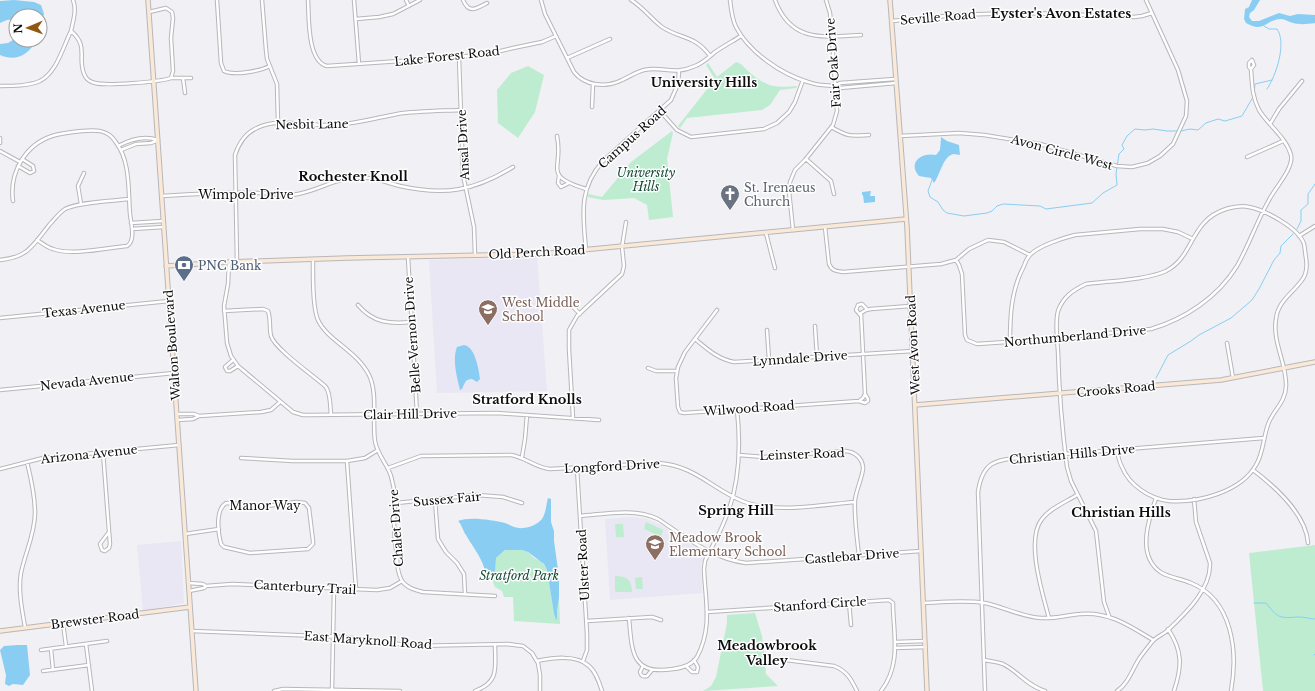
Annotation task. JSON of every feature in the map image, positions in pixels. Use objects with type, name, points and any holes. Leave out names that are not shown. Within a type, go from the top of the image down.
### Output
[{"type":"street","points":[[0,86],[28,84],[40,81],[48,75],[54,67],[71,31],[74,18],[73,0]]},
{"type":"street","name":"Walton Boulevard","points":[[148,0],[196,691]]},
{"type":"street","points":[[217,0],[221,63],[224,71],[238,73],[258,70],[270,66]]},
{"type":"street","points":[[262,0],[266,50],[277,84],[278,123]]},
{"type":"street","name":"Lake Forest Road","points":[[308,0],[311,42],[314,54],[320,63],[327,66],[459,57],[492,53],[542,42],[556,36]]},
{"type":"street","points":[[354,0],[359,64]]},
{"type":"street","points":[[406,0],[409,6]]},
{"type":"street","points":[[356,19],[393,14],[420,0]]},
{"type":"street","points":[[463,0],[468,8],[471,9],[478,8],[487,3]]},
{"type":"street","points":[[541,0],[545,14],[578,77],[593,84],[604,85],[614,83],[645,70],[653,69],[679,71],[697,65],[741,36]]},
{"type":"street","points":[[631,0],[638,4],[662,27],[693,40],[710,56]]},
{"type":"street","points":[[730,0],[735,22],[741,36],[750,47],[782,70],[803,80],[840,88],[896,83]]},
{"type":"street","points":[[775,0],[784,19],[793,28],[803,33],[814,36],[832,37],[861,35]]},
{"type":"street","name":"Fair Oak Drive","points":[[793,230],[789,185],[795,170],[806,159],[831,127],[837,111],[830,13],[826,0]]},
{"type":"street","name":"West Avon Road","points":[[890,0],[909,266],[927,691]]},
{"type":"street","name":"Avon Circle West","points":[[900,136],[959,133],[984,135],[1040,144],[1117,166],[1132,167],[1148,163],[1160,156],[1173,144],[1183,124],[1187,109],[1187,101],[1183,84],[1146,0]]},
{"type":"street","points":[[149,12],[166,8],[172,12],[173,18],[170,38],[173,70],[171,78]]},
{"type":"street","name":"Seville Road","points":[[891,21],[981,14],[1066,14],[1134,17],[1152,13]]},
{"type":"street","points":[[71,31],[76,35],[81,43],[83,71],[89,81],[101,84],[154,82],[171,78],[191,78]]},
{"type":"street","points":[[567,58],[610,39]]},
{"type":"street","name":"Ansal Drive","points":[[459,57],[463,175],[474,227],[475,255]]},
{"type":"street","name":"Northumberland Drive","points":[[956,260],[962,274],[965,335],[967,340],[977,344],[1151,329],[1180,318],[1214,294],[1237,265],[1263,211],[1290,165],[1291,154],[1283,140],[1262,114],[1255,102],[1251,69]]},
{"type":"street","name":"Campus Road","points":[[586,250],[583,201],[586,189],[596,170],[604,161],[672,100],[678,84],[679,71]]},
{"type":"street","points":[[183,78],[184,93]]},
{"type":"street","points":[[836,86],[840,83],[896,79]]},
{"type":"street","points":[[660,111],[677,130],[691,136],[764,129],[778,123],[789,112],[795,102],[803,80]]},
{"type":"street","points":[[1270,124],[1278,109],[1302,81]]},
{"type":"street","points":[[592,107],[593,84]]},
{"type":"street","name":"Nesbit Lane","points":[[237,262],[235,155],[245,136],[257,128],[278,123],[344,125],[408,113],[461,110]]},
{"type":"street","points":[[831,127],[845,135],[869,135]]},
{"type":"street","points":[[13,201],[12,194],[14,178],[21,160],[29,150],[51,136],[65,133],[105,132],[115,140],[120,148],[125,160],[127,172],[132,242],[120,247],[72,252],[53,250],[37,240]]},
{"type":"street","points":[[557,136],[559,151],[556,168],[559,175],[565,181],[586,189]]},
{"type":"street","points":[[120,148],[132,139],[150,137],[158,140]]},
{"type":"street","points":[[0,138],[0,143]]},
{"type":"street","points":[[120,148],[136,144],[151,143],[158,140]]},
{"type":"street","points":[[1247,157],[1283,140]]},
{"type":"street","points":[[0,151],[33,166],[34,171],[30,173],[18,166]]},
{"type":"street","points":[[806,159],[831,181],[834,194]]},
{"type":"street","name":"Wimpole Drive","points":[[162,196],[235,193],[290,195],[311,191],[337,181],[357,177],[371,178],[428,191],[447,191],[465,188],[491,180],[513,167]]},
{"type":"street","points":[[81,204],[78,186],[84,173]]},
{"type":"street","points":[[559,175],[558,183],[561,187],[569,183]]},
{"type":"street","points":[[0,260],[18,257],[28,251],[60,213],[68,208],[81,204],[129,199]]},
{"type":"street","points":[[1109,616],[1104,602],[1096,531],[1069,476],[1065,454],[1057,338],[1058,311],[1065,298],[1075,289],[1086,284],[1158,274],[1172,267],[1178,262],[1204,222],[1216,212],[1237,206],[1249,207],[1263,211],[1278,219],[1299,236],[1304,244],[1306,268],[1302,280],[1280,305],[1276,317],[1275,329],[1284,368],[1286,386],[1285,393],[1270,420],[1264,438],[1260,458],[1253,470],[1230,490],[1214,495],[1176,501],[1156,498],[1144,492],[1128,477],[1122,467],[1117,450]]},
{"type":"street","name":"Old Perch Road","points":[[166,266],[229,262],[540,254],[906,219]]},
{"type":"street","points":[[131,223],[163,221]]},
{"type":"street","points":[[573,418],[568,338],[569,330],[580,314],[622,274],[624,266],[622,246],[626,222]]},
{"type":"street","points":[[1299,236],[1315,226]]},
{"type":"street","points":[[132,229],[164,227]]},
{"type":"street","points":[[825,227],[828,264],[832,269],[843,272],[940,264],[956,260],[970,249],[988,240],[1004,242],[1030,255]]},
{"type":"street","points":[[1010,342],[1011,306],[1015,289],[1021,272],[1030,255],[1039,249],[1066,237],[1089,233],[1140,229],[1163,229],[1178,232],[1193,239]]},
{"type":"street","points":[[766,233],[775,268]]},
{"type":"street","name":"Belle Vernon Drive","points":[[408,257],[417,414]]},
{"type":"street","name":"Chalet Drive","points":[[313,260],[314,303],[318,321],[326,332],[363,364],[372,382],[375,440],[378,450],[392,478],[396,503],[394,520],[395,538],[398,568],[402,581],[414,590],[436,593],[495,596]]},
{"type":"street","name":"Clair Hill Drive","points":[[229,262],[228,284],[224,311],[227,343],[233,360],[238,366],[296,414],[374,415],[497,413],[599,420]]},
{"type":"street","points":[[566,300],[580,314]]},
{"type":"street","name":"Texas Avenue","points":[[0,318],[169,301]]},
{"type":"street","points":[[861,316],[856,310],[858,305],[862,304],[867,310]]},
{"type":"street","points":[[358,305],[363,312],[380,321],[389,323],[411,322]]},
{"type":"street","points":[[864,394],[868,399],[865,403],[859,401],[863,398],[864,394],[861,316],[863,311],[911,306]]},
{"type":"street","points":[[224,311],[263,309],[268,311],[271,336],[273,340],[280,348],[326,387],[330,400],[330,415]]},
{"type":"street","points":[[648,368],[656,371],[677,371],[682,358],[716,310]]},
{"type":"street","points":[[815,326],[817,357]]},
{"type":"street","points":[[767,330],[769,360]]},
{"type":"street","name":"Lynndale Drive","points":[[695,339],[723,360],[734,362],[913,350]]},
{"type":"street","points":[[1227,343],[1233,378]]},
{"type":"street","name":"Clair Hill Drive","points":[[233,360],[226,365],[225,367],[227,371],[230,371],[238,366]]},
{"type":"street","name":"Crooks Road","points":[[915,405],[1192,383],[1233,378],[1315,362]]},
{"type":"street","name":"Wilwood Road","points":[[677,371],[678,407],[680,412],[684,413],[859,401]]},
{"type":"street","name":"Nevada Avenue","points":[[0,390],[174,373]]},
{"type":"street","points":[[178,420],[193,419],[199,416],[261,412],[271,410],[280,402]]},
{"type":"street","points":[[628,618],[632,651],[642,666],[660,671],[686,666],[694,660],[700,650],[706,630],[708,612],[704,569],[733,497],[737,477],[739,454],[737,409]]},
{"type":"street","points":[[177,414],[194,414],[199,416]]},
{"type":"street","points":[[522,457],[527,415]]},
{"type":"street","name":"Christian Hills Drive","points":[[985,691],[978,492],[979,484],[984,472],[991,464],[1003,460],[1065,454],[1264,438]]},
{"type":"street","name":"Arizona Avenue","points":[[0,469],[43,458],[179,445]]},
{"type":"street","points":[[241,458],[293,461],[347,461],[365,458],[378,450]]},
{"type":"street","name":"Leinster Road","points":[[739,454],[764,457],[846,451],[858,456],[863,465],[855,502],[859,556]]},
{"type":"street","points":[[103,452],[110,544],[109,548],[105,551],[102,550],[100,544],[109,532]]},
{"type":"street","name":"Longford Drive","points":[[388,468],[421,456],[503,454],[522,457],[544,469],[646,463],[668,464],[686,469],[733,497],[753,505],[777,508],[855,502]]},
{"type":"street","points":[[347,461],[356,589]]},
{"type":"street","points":[[25,628],[20,581],[35,513],[33,490],[27,462]]},
{"type":"street","name":"Ulster Road","points":[[577,468],[587,621],[587,644],[583,661]]},
{"type":"street","points":[[1253,470],[1271,484],[1288,501],[1305,529],[1308,542]]},
{"type":"street","name":"Sussex Fair","points":[[396,503],[477,495],[503,497],[522,503]]},
{"type":"street","points":[[1050,618],[1037,570],[1035,553],[1037,531],[1041,520],[1049,512],[1077,495]]},
{"type":"street","points":[[1156,498],[1148,524],[1147,546],[1149,558],[1158,571],[1164,575],[1188,582],[1203,589],[1224,613],[1234,658],[1231,691]]},
{"type":"street","points":[[1117,691],[1123,686],[1153,640],[1168,629],[1188,610],[1203,589],[1209,576],[1210,563],[1196,522],[1194,499]]},
{"type":"street","points":[[435,500],[438,539],[446,552],[457,563],[464,574],[465,594]]},
{"type":"street","name":"Manor Way","points":[[300,502],[305,503],[309,508],[313,544],[308,549],[250,553],[224,547],[220,541],[220,529],[219,514],[222,506],[226,503],[267,506],[300,502]]},
{"type":"street","name":"Castlebar Drive","points":[[580,516],[632,513],[650,515],[710,551],[737,562],[755,563],[922,550]]},
{"type":"street","points":[[185,534],[220,529]]},
{"type":"street","name":"Canterbury Trail","points":[[189,591],[204,588],[206,586],[232,584],[382,590],[390,588],[402,581]]},
{"type":"street","name":"Canterbury Trail","points":[[188,583],[203,584],[206,586]]},
{"type":"street","points":[[332,690],[334,589]]},
{"type":"street","name":"Stanford Circle","points":[[708,612],[849,602],[891,601],[893,603],[895,657],[892,672],[881,691]]},
{"type":"street","points":[[924,603],[964,601],[982,603],[1031,617],[1050,618],[1082,613],[1109,616],[1127,624],[1153,640]]},
{"type":"street","points":[[849,602],[851,625]]},
{"type":"street","name":"Brewster Road","points":[[0,631],[190,607]]},
{"type":"street","points":[[587,621],[652,617],[661,620]]},
{"type":"street","points":[[63,623],[66,646]]},
{"type":"street","points":[[1168,629],[1177,646],[1181,662],[1180,672],[1174,691]]},
{"type":"street","name":"East Maryknoll Road","points":[[192,631],[334,637],[414,646],[523,646],[532,653],[537,661]]},
{"type":"street","points":[[41,650],[107,641]]},
{"type":"street","points":[[895,642],[925,641]]},
{"type":"street","points":[[86,644],[92,691]]},
{"type":"street","points":[[475,691],[491,682],[494,674],[496,645]]},
{"type":"street","points":[[895,648],[926,647]]},
{"type":"street","points":[[51,649],[53,670]]},
{"type":"street","points":[[540,691],[540,675],[537,661],[561,658],[583,661],[594,672],[602,691]]},
{"type":"street","points":[[686,666],[692,672],[697,672],[698,667],[694,660]]},
{"type":"street","points":[[786,660],[834,666],[841,669],[848,675],[857,691]]},
{"type":"street","points":[[984,660],[1003,664],[1029,684],[1045,691]]},
{"type":"street","points":[[43,671],[89,665]]},
{"type":"street","points":[[642,666],[640,672],[644,677],[647,676],[652,670]]},
{"type":"street","points":[[274,691],[283,689],[400,691]]},
{"type":"shaded area","name":"West Middle School","points":[[537,257],[547,391],[437,393],[429,260]]},
{"type":"shaded area","name":"Meadow Brook Elementary School","points":[[631,517],[647,519],[661,525],[704,554],[701,564],[702,593],[610,600],[605,519]]},
{"type":"shaded area","points":[[181,541],[184,603],[143,611],[137,545]]},
{"type":"green space","name":"University Hills","points":[[736,62],[741,64],[760,80],[771,85],[783,87],[797,86],[796,88],[780,90],[770,105],[762,110],[687,118],[680,128],[678,126],[715,79],[706,65],[708,63],[717,77]]},
{"type":"green space","points":[[528,66],[544,75],[535,112],[518,138],[498,123],[497,90],[511,73]]},
{"type":"green space","name":"University Hills","points":[[672,131],[673,133],[667,159],[673,217],[649,220],[647,205],[634,198],[603,200],[588,197],[588,194],[602,197],[631,162]]},
{"type":"green space","points":[[646,522],[663,530],[661,537],[644,529]]},
{"type":"green space","points":[[615,524],[623,524],[624,537],[616,537]]},
{"type":"green space","points":[[1315,545],[1315,691],[1263,691],[1249,553]]},
{"type":"green space","name":"Stratford Park","points":[[505,550],[522,550],[528,552],[534,558],[542,562],[547,570],[556,620],[559,598],[560,624],[514,621],[513,597],[504,597],[502,591],[495,587],[492,580],[495,575],[496,558]]},
{"type":"green space","points":[[615,576],[626,578],[631,584],[632,592],[615,591]]},
{"type":"green space","points":[[642,577],[643,589],[636,589],[635,578]]},
{"type":"green space","points":[[755,613],[762,636],[765,662],[778,660],[778,662],[765,663],[766,674],[778,686],[703,691],[711,686],[716,677],[727,623],[727,615]]},
{"type":"water","points":[[14,0],[34,2],[41,5],[42,8],[8,8],[8,20],[0,23],[0,1]]},
{"type":"water","points":[[1252,0],[1260,0],[1254,10],[1250,13],[1249,17],[1252,21],[1259,21],[1279,13],[1290,16],[1298,14],[1315,15],[1315,23],[1298,24],[1281,19],[1272,21],[1261,27],[1252,26],[1246,23],[1244,19],[1245,9],[1249,7]]},
{"type":"water","points":[[8,43],[8,48],[31,48],[21,56],[11,58],[0,55],[0,44]]},
{"type":"water","points":[[941,137],[947,141],[959,145],[960,155],[953,154],[948,157],[934,183],[931,178],[919,176],[916,171],[915,162],[926,155],[936,155],[940,150]]},
{"type":"water","points":[[871,191],[870,196],[875,196],[875,202],[864,203],[862,192]]},
{"type":"water","points":[[464,345],[468,346],[474,354],[480,379],[477,382],[472,379],[468,380],[460,390],[455,357],[457,347]]},
{"type":"water","points":[[548,498],[551,499],[551,522],[554,531],[559,577],[559,598],[556,620],[547,570],[544,564],[528,552],[522,550],[505,550],[496,558],[495,575],[492,580],[488,579],[481,560],[458,521],[481,519],[505,523],[518,528],[528,527],[536,524],[542,519]]},
{"type":"water","points":[[27,645],[30,675],[23,685],[13,684],[9,686],[5,684],[6,675],[0,650],[4,646]]},
{"type":"waterway","points":[[1264,26],[1269,29],[1277,29],[1281,42],[1281,51],[1277,68],[1267,89]]},
{"type":"waterway","points":[[1254,94],[1255,84],[1272,80]]},
{"type":"waterway","points":[[1181,131],[1190,129],[1198,130],[1206,123],[1218,119],[1225,121],[1242,116],[1253,97]]},
{"type":"waterway","points":[[932,180],[928,191],[930,197],[938,202],[947,213],[964,216],[987,213],[1003,204],[1040,206],[1046,209],[1092,203],[1103,193],[1117,185],[1116,174],[1119,154],[1124,149],[1122,145],[1127,136],[1135,129],[1177,131]]},
{"type":"waterway","points":[[1297,229],[1301,221],[1301,210],[1308,204],[1308,194],[1315,184]]},
{"type":"waterway","points":[[1156,378],[1168,355],[1199,335],[1231,318],[1252,300],[1274,260],[1280,253],[1281,246],[1293,234]]},
{"type":"waterway","points":[[1254,603],[1266,603],[1277,615],[1283,617],[1315,619]]},
{"type":"place","name":"St. Irenaeus Church","points":[[730,211]]},
{"type":"place","name":"PNC Bank","points":[[184,282]]},
{"type":"place","name":"West Middle School","points":[[488,326]]},
{"type":"place","name":"Meadow Brook Elementary School","points":[[655,561]]},
{"type":"district","name":"Eyster's Avon Estates","points":[[1061,13]]},
{"type":"district","name":"University Hills","points":[[704,82]]},
{"type":"district","name":"Rochester Knoll","points":[[353,176]]},
{"type":"district","name":"Stratford Knolls","points":[[527,399]]},
{"type":"district","name":"Spring Hill","points":[[736,510]]},
{"type":"district","name":"Christian Hills","points":[[1121,512]]},
{"type":"district","name":"Meadowbrook Valley","points":[[767,652]]}]
